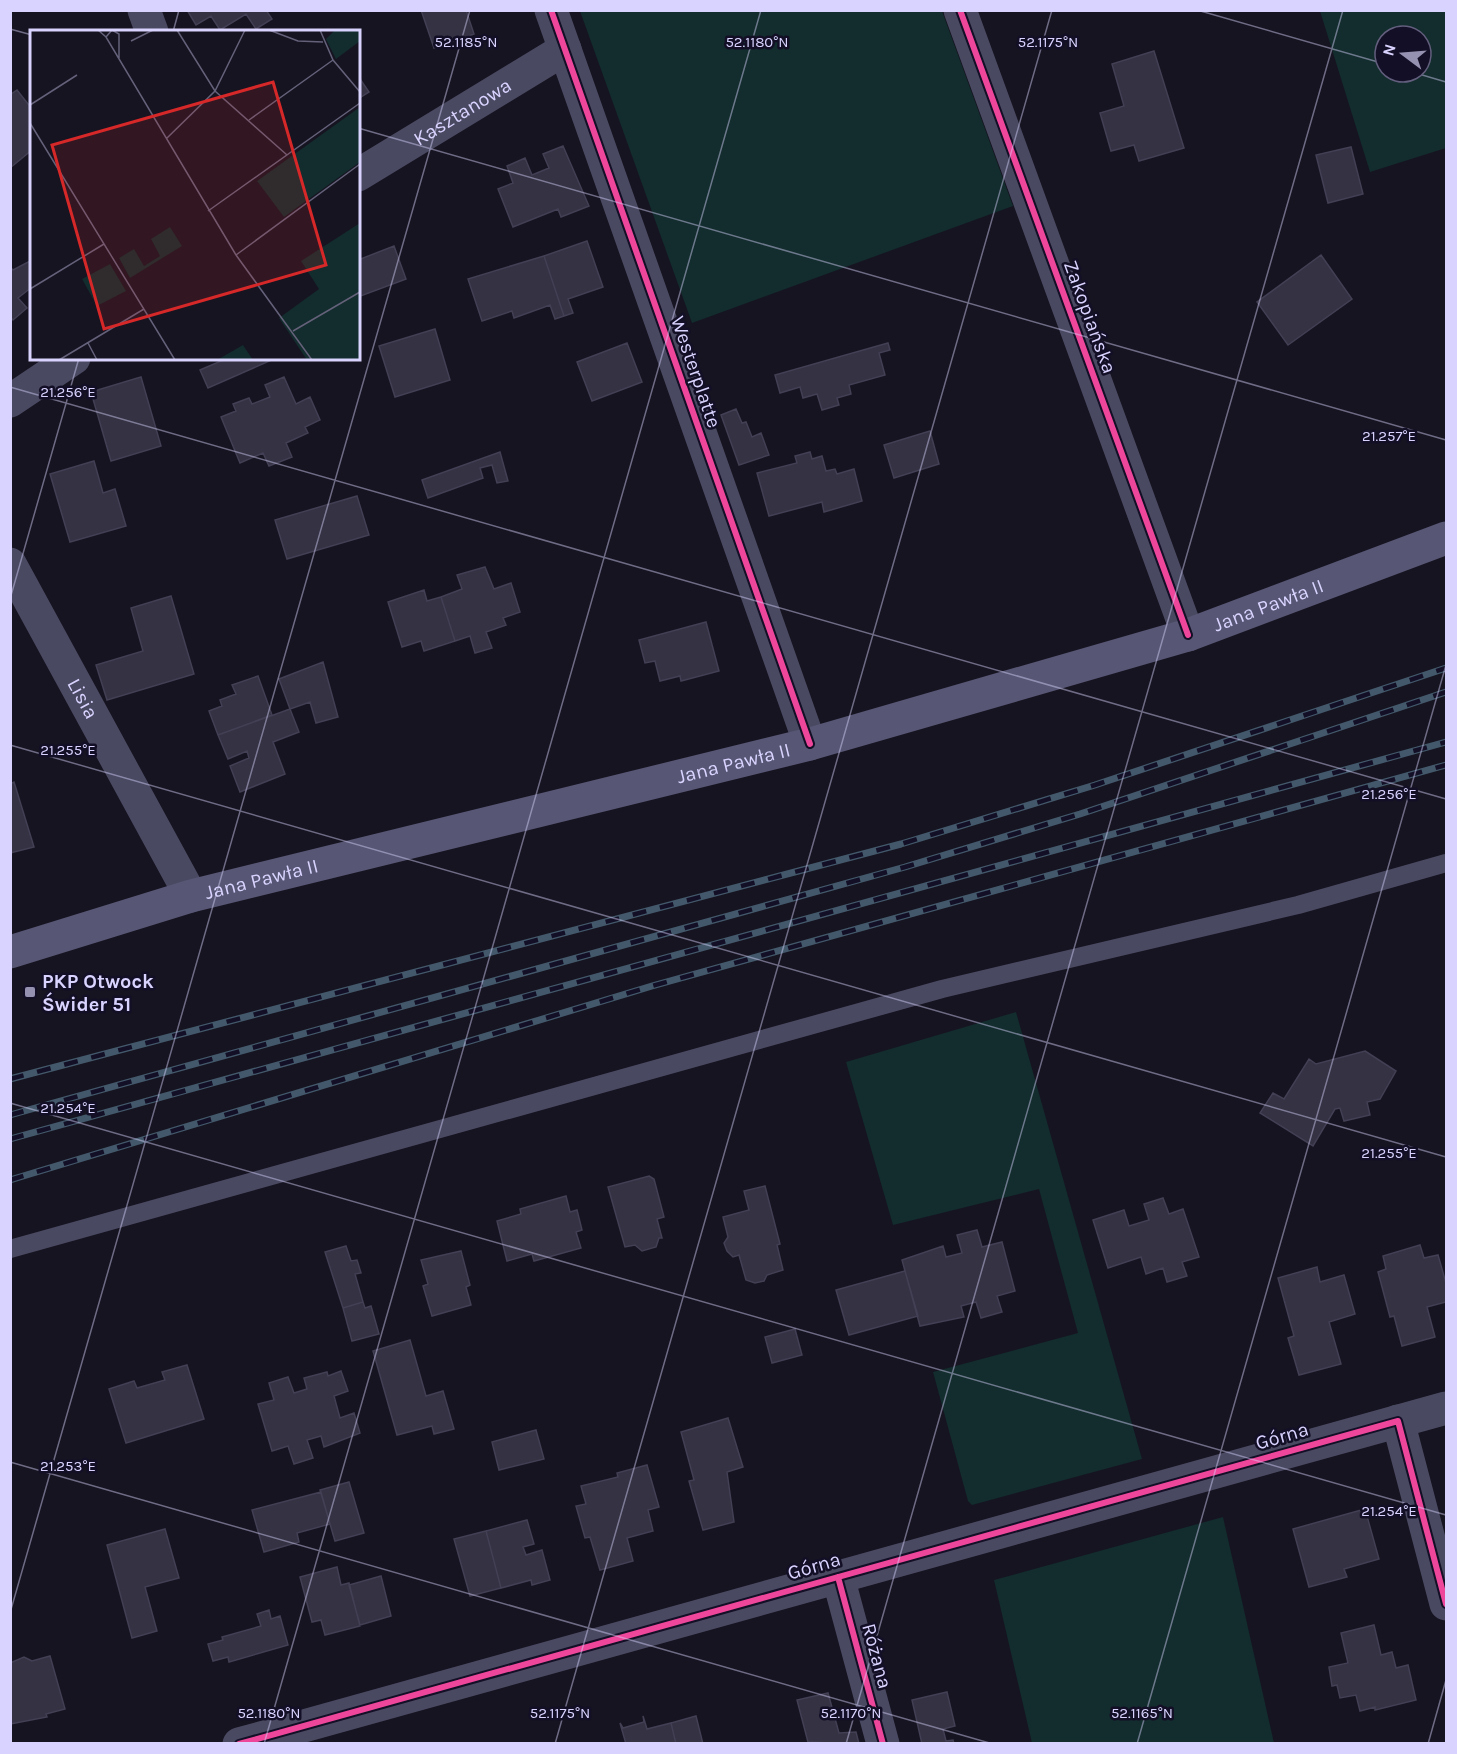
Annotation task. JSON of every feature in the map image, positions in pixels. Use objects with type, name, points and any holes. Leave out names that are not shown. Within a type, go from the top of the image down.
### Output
[{"type":"main road","name":"Jana Pawła II","points":[[10,952],[190,896],[810,744],[1188,635],[1446,538]]},
{"type":"street","points":[[144,10],[151,30]]},
{"type":"street","name":"Westerplatte","points":[[551,10],[810,744]]},
{"type":"street","name":"Zakopiańska","points":[[960,10],[1188,635]]},
{"type":"street","name":"Kasztanowa","points":[[360,174],[565,49]]},
{"type":"street","points":[[10,401],[71,360]]},
{"type":"street","name":"Lisia","points":[[10,564],[190,896]]},
{"type":"street","name":"Górna","points":[[239,1743],[1446,1408]]},
{"type":"street","points":[[1398,1421],[1446,1604]]},
{"type":"street","name":"Różana","points":[[838,1577],[883,1743]]},
{"type":"lane","points":[[10,1250],[942,989],[1287,908],[1446,863]]},
{"type":"green space","points":[[580,11],[942,11],[1013,206],[692,323]]},
{"type":"green space","points":[[1320,11],[1446,11],[1446,148],[1370,172]]},
{"type":"green space","points":[[1016,1012],[1142,1459],[972,1505],[968,1501],[933,1372],[1078,1333],[1039,1189],[893,1225],[846,1062]]},
{"type":"green space","points":[[1223,1517],[1274,1743],[1032,1743],[994,1580]]},
{"type":"building","points":[[187,10],[266,10],[272,19],[256,29],[246,14],[220,30],[211,16],[196,25]]},
{"type":"building","points":[[421,10],[466,10],[474,34],[434,48]]},
{"type":"building","points":[[1154,51],[1184,148],[1139,161],[1134,145],[1111,151],[1100,113],[1124,106],[1112,64]]},
{"type":"building","points":[[360,79],[369,92],[360,98]]},
{"type":"building","points":[[17,90],[30,106],[30,152],[10,168],[10,95]]},
{"type":"building","points":[[563,146],[589,206],[561,217],[558,209],[513,227],[498,189],[513,183],[507,166],[525,158],[532,175],[549,168],[543,154]]},
{"type":"building","points":[[1351,147],[1363,194],[1328,203],[1316,155]]},
{"type":"building","points":[[587,241],[603,287],[568,299],[573,313],[564,316],[544,256]]},
{"type":"building","points":[[394,246],[406,279],[360,296],[360,259]]},
{"type":"building","points":[[1321,255],[1352,299],[1288,345],[1257,302]]},
{"type":"building","points":[[544,256],[564,316],[555,319],[550,305],[514,318],[512,311],[482,321],[468,279]]},
{"type":"building","points":[[30,261],[30,289],[18,298],[27,308],[13,320],[10,316],[10,267],[13,270]]},
{"type":"building","points":[[435,329],[450,380],[395,397],[379,346]]},
{"type":"building","points":[[627,343],[642,382],[592,401],[577,362]]},
{"type":"building","points":[[888,343],[890,350],[879,353],[885,375],[849,385],[851,394],[837,398],[839,405],[822,410],[817,394],[803,398],[800,387],[780,393],[775,375]]},
{"type":"building","points":[[223,360],[271,360],[208,388],[200,370]]},
{"type":"building","points":[[141,377],[161,446],[111,461],[91,392]]},
{"type":"building","points":[[284,377],[296,404],[310,397],[320,420],[305,427],[308,433],[286,443],[292,457],[269,466],[263,453],[240,463],[221,417],[236,411],[233,404],[249,398],[252,404],[270,397],[265,385]]},
{"type":"building","points":[[736,409],[742,423],[746,422],[752,437],[761,433],[769,455],[739,465],[721,415]]},
{"type":"building","points":[[930,431],[939,464],[894,478],[884,445]]},
{"type":"building","points":[[500,452],[508,481],[497,483],[492,465],[480,468],[483,478],[428,498],[422,480]]},
{"type":"building","points":[[810,452],[812,459],[822,456],[826,471],[835,469],[837,474],[854,469],[862,501],[824,512],[822,502],[769,516],[757,473],[797,463],[795,456]]},
{"type":"building","points":[[94,461],[103,493],[115,489],[126,526],[70,542],[50,474]]},
{"type":"building","points":[[357,496],[369,535],[287,559],[275,520]]},
{"type":"building","points":[[485,567],[494,589],[511,583],[520,612],[503,618],[506,625],[486,632],[492,648],[475,653],[470,636],[455,641],[441,597],[462,589],[457,575]]},
{"type":"building","points":[[424,590],[427,601],[441,597],[455,641],[424,651],[421,641],[402,647],[388,602]]},
{"type":"building","points":[[171,596],[194,674],[107,700],[96,665],[143,651],[131,608]]},
{"type":"building","points":[[706,622],[719,671],[681,681],[680,676],[660,681],[655,661],[645,663],[639,640]]},
{"type":"building","points":[[323,662],[338,717],[316,723],[310,702],[290,709],[279,679]]},
{"type":"building","points":[[258,676],[272,715],[218,735],[209,711],[222,706],[220,700],[236,694],[232,685]]},
{"type":"building","points":[[290,709],[299,732],[273,742],[285,774],[240,792],[230,766],[249,758],[247,751],[228,759],[218,735]]},
{"type":"building","points":[[14,782],[34,847],[10,853],[10,784]]},
{"type":"building","points":[[1365,1051],[1396,1071],[1380,1099],[1367,1102],[1370,1115],[1344,1121],[1340,1108],[1335,1109],[1313,1146],[1260,1113],[1273,1093],[1284,1099],[1309,1059],[1316,1064]]},
{"type":"building","points":[[649,1176],[654,1179],[664,1217],[657,1219],[662,1238],[659,1238],[656,1247],[642,1251],[635,1245],[625,1247],[608,1187]]},
{"type":"building","points":[[765,1186],[780,1244],[777,1245],[783,1270],[767,1275],[764,1281],[755,1283],[746,1280],[739,1255],[733,1257],[727,1251],[724,1243],[728,1237],[723,1217],[749,1210],[744,1191]]},
{"type":"building","points":[[566,1196],[570,1212],[577,1210],[582,1230],[576,1232],[581,1248],[534,1261],[532,1254],[507,1261],[497,1221],[521,1214],[520,1209]]},
{"type":"building","points":[[1163,1198],[1169,1214],[1183,1209],[1199,1257],[1182,1262],[1187,1276],[1167,1282],[1163,1268],[1146,1274],[1141,1257],[1108,1268],[1093,1220],[1124,1210],[1129,1226],[1149,1220],[1144,1204]]},
{"type":"building","points":[[977,1230],[982,1247],[1002,1242],[1015,1291],[997,1296],[1002,1312],[981,1318],[976,1302],[961,1306],[964,1317],[920,1326],[902,1260],[943,1246],[946,1257],[962,1253],[957,1235]]},
{"type":"building","points":[[1420,1245],[1424,1258],[1438,1255],[1446,1283],[1446,1302],[1427,1307],[1435,1337],[1402,1346],[1394,1316],[1390,1317],[1378,1272],[1386,1269],[1383,1256]]},
{"type":"building","points":[[346,1246],[351,1261],[357,1260],[361,1273],[355,1274],[363,1302],[343,1308],[325,1252]]},
{"type":"building","points":[[461,1251],[470,1285],[466,1287],[471,1305],[432,1316],[423,1286],[428,1284],[421,1260]]},
{"type":"building","points":[[1317,1267],[1320,1282],[1344,1275],[1355,1314],[1329,1322],[1341,1364],[1299,1375],[1288,1338],[1294,1336],[1278,1278]]},
{"type":"building","points":[[905,1271],[918,1316],[849,1335],[836,1290]]},
{"type":"building","points":[[363,1302],[365,1308],[371,1306],[379,1334],[352,1341],[343,1308]]},
{"type":"building","points":[[795,1329],[802,1355],[772,1363],[765,1337]]},
{"type":"building","points":[[410,1340],[426,1396],[443,1391],[454,1429],[434,1434],[432,1426],[397,1435],[373,1351]]},
{"type":"building","points":[[187,1365],[204,1419],[126,1443],[109,1389],[134,1381],[137,1388],[165,1380],[162,1372]]},
{"type":"building","points":[[341,1371],[348,1391],[334,1396],[340,1418],[354,1413],[360,1433],[324,1447],[321,1436],[307,1440],[313,1458],[294,1464],[288,1446],[272,1451],[258,1404],[274,1400],[269,1383],[288,1377],[294,1393],[307,1389],[304,1378],[327,1372],[328,1376]]},
{"type":"building","points":[[728,1418],[743,1467],[727,1472],[734,1522],[703,1530],[689,1481],[694,1480],[681,1432]]},
{"type":"building","points":[[536,1430],[544,1459],[499,1470],[492,1442]]},
{"type":"building","points":[[647,1465],[659,1507],[648,1510],[653,1531],[627,1538],[633,1561],[600,1570],[590,1537],[585,1538],[576,1506],[586,1504],[581,1486],[618,1477],[617,1473]]},
{"type":"building","points":[[349,1482],[364,1533],[335,1541],[320,1490]]},
{"type":"building","points":[[321,1492],[330,1524],[297,1533],[299,1542],[264,1552],[252,1510]]},
{"type":"building","points":[[1365,1509],[1379,1559],[1344,1569],[1347,1577],[1309,1587],[1293,1529]]},
{"type":"building","points":[[527,1520],[534,1544],[523,1547],[526,1555],[542,1550],[550,1580],[532,1585],[531,1580],[501,1588],[486,1531]]},
{"type":"building","points":[[165,1529],[179,1578],[145,1587],[157,1631],[132,1638],[107,1545]]},
{"type":"building","points":[[486,1531],[501,1588],[470,1596],[454,1539]]},
{"type":"building","points":[[337,1567],[341,1585],[349,1583],[360,1626],[325,1635],[321,1620],[312,1622],[300,1577]]},
{"type":"building","points":[[381,1576],[391,1616],[360,1625],[349,1585]]},
{"type":"building","points":[[269,1610],[271,1619],[280,1616],[288,1645],[229,1662],[228,1657],[213,1661],[208,1644],[223,1640],[222,1637],[261,1626],[257,1614]]},
{"type":"building","points":[[1374,1625],[1381,1655],[1392,1652],[1396,1668],[1408,1665],[1416,1700],[1375,1710],[1375,1707],[1360,1711],[1356,1695],[1340,1698],[1337,1685],[1332,1686],[1329,1667],[1348,1663],[1341,1633]]},
{"type":"building","points":[[50,1656],[65,1709],[46,1714],[47,1717],[10,1724],[10,1663],[24,1657],[32,1661]]},
{"type":"building","points":[[947,1692],[955,1726],[943,1729],[946,1741],[953,1740],[954,1744],[922,1744],[912,1700]]},
{"type":"building","points":[[828,1693],[839,1733],[856,1732],[859,1744],[808,1742],[797,1700]]},
{"type":"building","points":[[643,1716],[647,1729],[671,1723],[676,1744],[626,1744],[620,1723],[623,1728],[644,1722]]},
{"type":"building","points":[[696,1716],[703,1744],[676,1744],[671,1723]]},
{"type":"railway","points":[[10,1079],[901,844],[1095,785],[1446,668]]},
{"type":"railway","points":[[10,1115],[905,867],[1080,814],[1446,692]]},
{"type":"railway","points":[[10,1139],[1446,742]]},
{"type":"railway","points":[[10,1180],[652,986],[1446,765]]},
{"type":"cycle path","points":[[551,10],[810,744]]},
{"type":"cycle path","points":[[960,10],[1188,635]]},
{"type":"cycle path","points":[[239,1744],[1398,1421],[1446,1604]]},
{"type":"cycle path","points":[[838,1577],[883,1744]]},
{"type":"place","name":"PKP Otwock Świder 51","points":[[30,992]]}]
